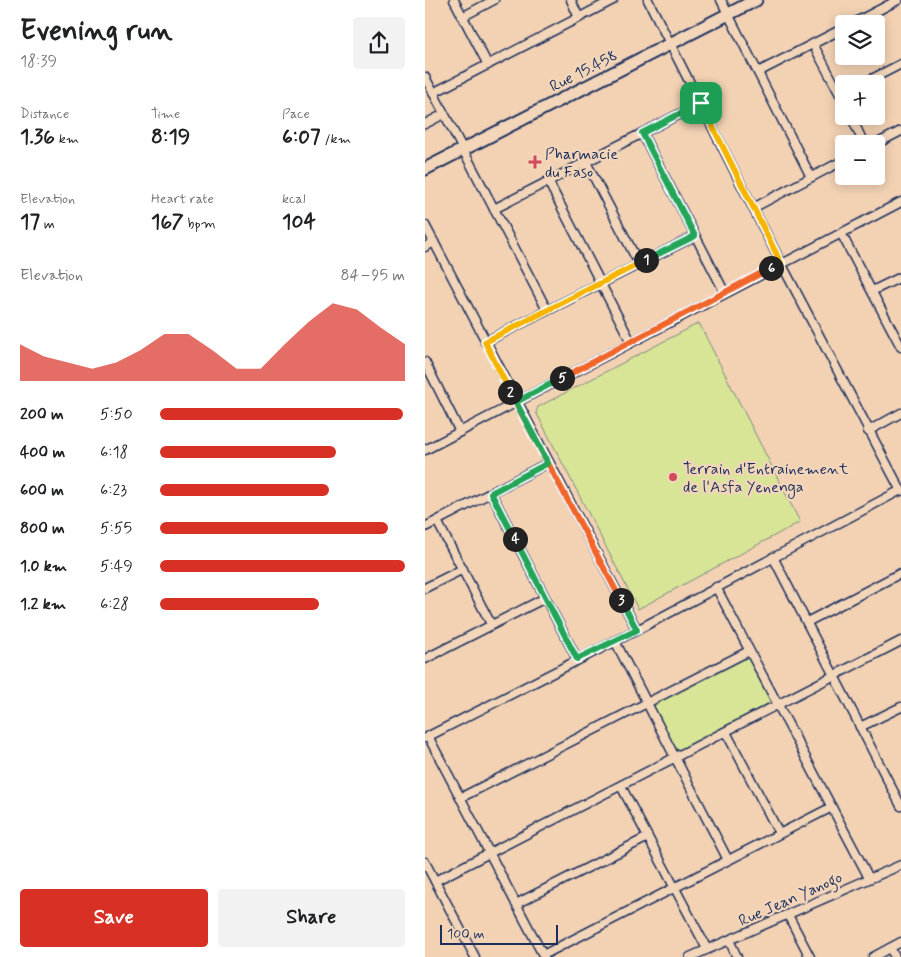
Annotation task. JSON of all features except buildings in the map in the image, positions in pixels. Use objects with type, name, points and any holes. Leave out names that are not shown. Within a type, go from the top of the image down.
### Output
[{"type":"main road","name":"Rue 15.458","points":[[425,169],[756,0]]},
{"type":"street","points":[[453,0],[488,65]]},
{"type":"street","points":[[462,17],[494,0]]},
{"type":"street","points":[[571,0],[579,18]]},
{"type":"street","points":[[433,93],[613,0]]},
{"type":"street","points":[[648,0],[755,208],[781,263],[868,431],[901,490],[637,630],[427,737],[544,956],[832,807]]},
{"type":"street","points":[[721,0],[811,177]]},
{"type":"street","points":[[869,15],[898,0]]},
{"type":"street","points":[[758,72],[835,33]]},
{"type":"street","points":[[813,44],[835,83]]},
{"type":"street","points":[[880,75],[901,64]]},
{"type":"street","points":[[425,77],[547,310]]},
{"type":"street","points":[[494,208],[701,103]]},
{"type":"street","points":[[425,124],[444,114]]},
{"type":"street","points":[[885,139],[901,131]]},
{"type":"street","points":[[642,133],[725,293]]},
{"type":"street","points":[[587,162],[639,264]]},
{"type":"street","points":[[755,208],[835,165]]},
{"type":"street","points":[[548,181],[631,342]]},
{"type":"street","points":[[425,450],[901,202]]},
{"type":"street","points":[[425,225],[637,630]]},
{"type":"street","points":[[841,233],[901,347]]},
{"type":"street","points":[[485,342],[695,236]]},
{"type":"street","points":[[425,247],[434,242]]},
{"type":"street","points":[[872,291],[901,277]]},
{"type":"street","points":[[425,362],[428,375],[460,432]]},
{"type":"street","points":[[868,431],[901,413]]},
{"type":"street","points":[[425,527],[548,463]]},
{"type":"street","points":[[491,493],[577,659]]},
{"type":"street","points":[[437,521],[491,624]]},
{"type":"street","points":[[773,557],[901,806]]},
{"type":"street","points":[[425,588],[463,570]]},
{"type":"street","points":[[807,622],[901,574]]},
{"type":"street","points":[[716,587],[869,878]]},
{"type":"street","points":[[425,659],[545,598]]},
{"type":"street","points":[[615,641],[729,860]]},
{"type":"street","points":[[435,881],[901,641]]},
{"type":"street","points":[[460,798],[749,651]]},
{"type":"street","points":[[860,727],[901,706]]},
{"type":"street","points":[[726,732],[779,833]]},
{"type":"street","points":[[621,786],[707,949]]},
{"type":"street","points":[[516,904],[649,837]]},
{"type":"street","points":[[425,862],[475,957]]},
{"type":"street","name":"Rue Jean Yanogo","points":[[690,957],[901,865]]},
{"type":"street","points":[[788,915],[810,957]]},
{"type":"street","points":[[729,940],[737,957]]},
{"type":"street","points":[[873,957],[901,942]]},
{"type":"street","points":[[890,948],[895,957]]},
{"type":"green space","name":"Terrain d'Entrainement de l'Asfa Yenenga","points":[[699,323],[800,522],[638,609],[536,412],[538,407]]},
{"type":"green space","points":[[746,654],[771,702],[675,752],[650,704]]},
{"type":"place","name":"Pharmacie du Faso","points":[[535,162]]},
{"type":"place","name":"Terrain d'Entrainement de l'Asfa Yenenga","points":[[673,477]]},
{"type":"route","points":[[701,103],[642,133],[695,236],[485,342],[516,402],[637,630],[577,659],[491,493],[548,463],[516,402],[781,263],[701,103]]}]
